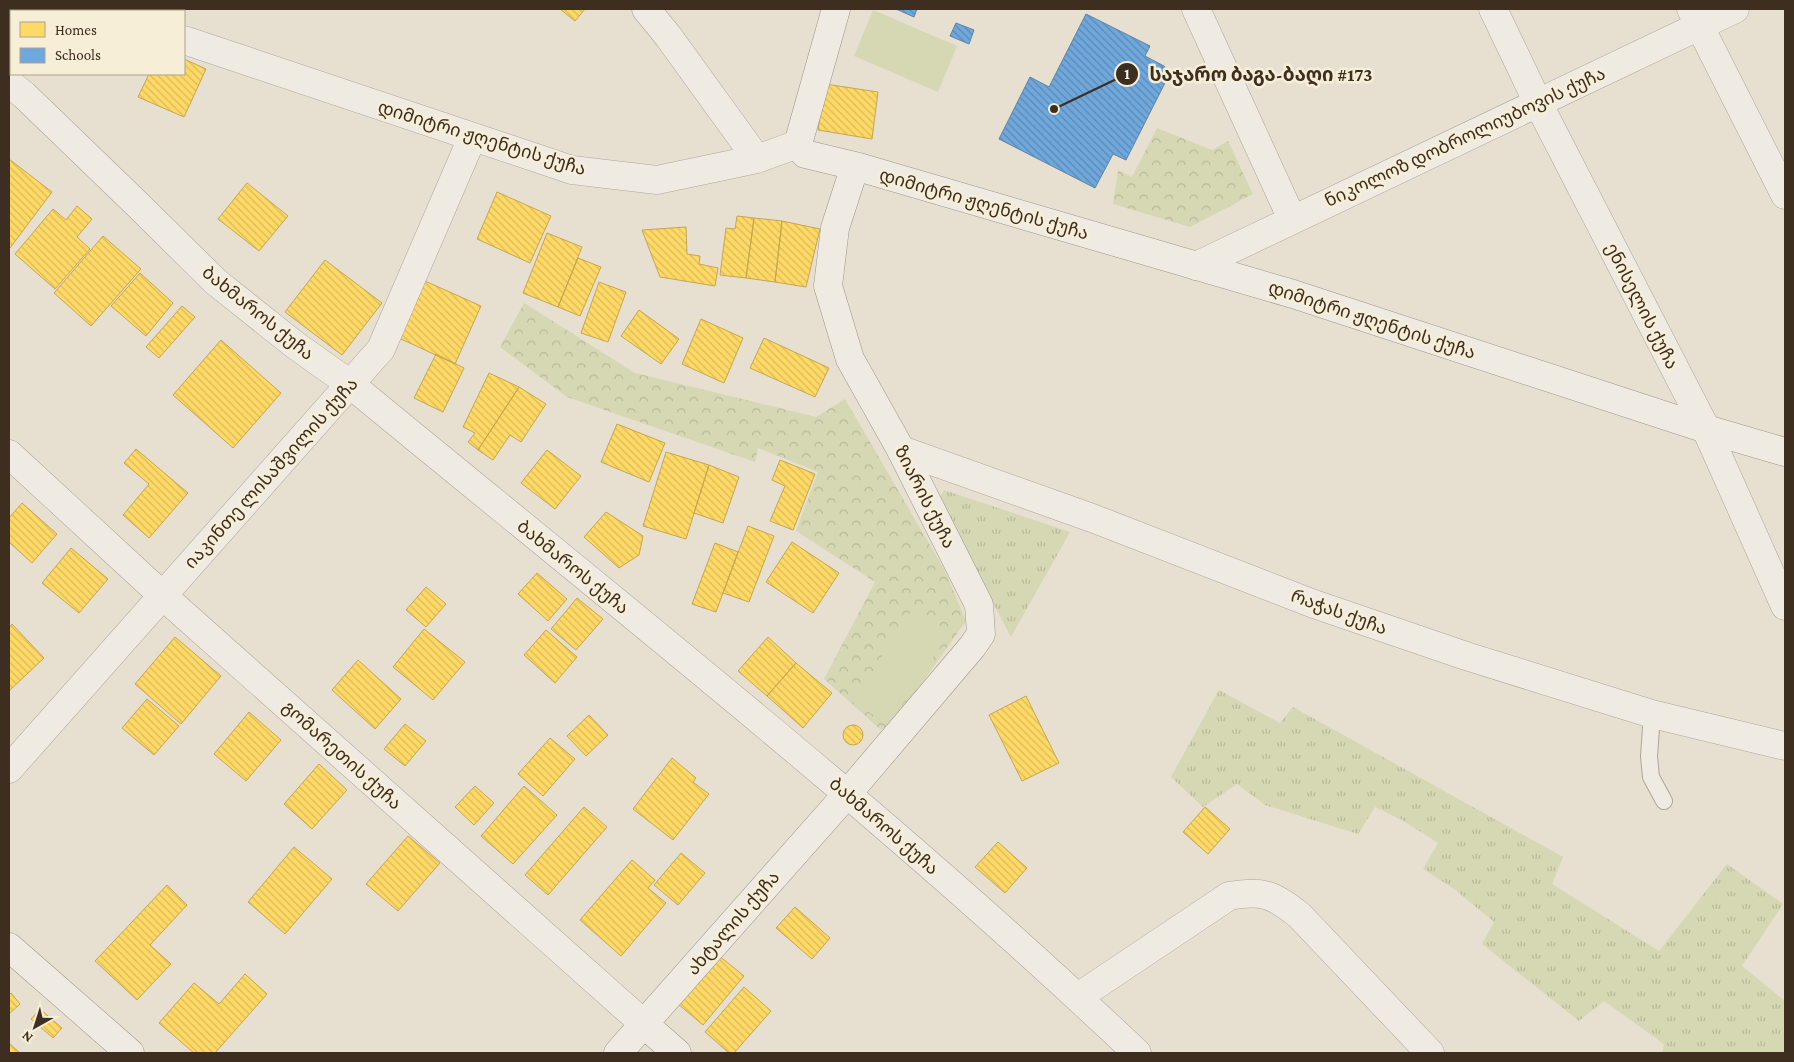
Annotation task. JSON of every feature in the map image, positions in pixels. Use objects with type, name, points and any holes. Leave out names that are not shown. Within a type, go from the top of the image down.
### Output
[{"type":"street","points":[[646,9],[668,36],[757,158]]},
{"type":"street","points":[[798,144],[836,9]]},
{"type":"street","points":[[1196,9],[1292,219]]},
{"type":"street","name":"ენისელის ქუჩა","points":[[1493,9],[1538,103],[1706,429],[1785,606]]},
{"type":"street","name":"ნიკოლოზ დობროლიუბოვის ქუჩა","points":[[1196,266],[1538,103],[1696,17],[1735,9]]},
{"type":"street","points":[[1696,17],[1785,195]]},
{"type":"street","name":"დიმიტრი ჟღენტის ქუჩა","points":[[185,40],[572,170],[657,180],[757,158],[798,144],[805,154],[855,166],[1294,294],[1706,429],[1785,452]]},
{"type":"street","name":"ბახმაროს ქუჩა","points":[[9,83],[24,95],[216,282],[295,345],[350,384],[848,793],[1078,997],[1137,1053]]},
{"type":"street","name":"იაკინთე ლისაშვილის ქუჩა","points":[[9,769],[381,349],[472,138]]},
{"type":"street","name":"ზიარის ქუჩა","points":[[848,793],[972,647],[980,634],[981,622],[978,605],[901,450],[850,359],[828,286],[836,228],[855,166]]},
{"type":"street","name":"რაჭას ქუჩა","points":[[901,450],[1092,518],[1314,604],[1475,659],[1652,714],[1785,746]]},
{"type":"street","name":"გომარეთის ქუჩა","points":[[9,454],[162,595],[677,1053]]},
{"type":"street","name":"ახტალის ქუჩა","points":[[618,1053],[848,793]]},
{"type":"street","points":[[1078,997],[1229,896],[1247,893],[1268,895],[1283,902],[1300,915],[1430,1053]]},
{"type":"street","points":[[9,948],[130,1053]]},
{"type":"lane","points":[[1652,714],[1649,756],[1651,777],[1664,801]]},
{"type":"green space","points":[[873,10],[957,46],[938,92],[854,56]]},
{"type":"green space","points":[[1157,128],[1212,150],[1228,141],[1253,194],[1190,227],[1113,204],[1118,170],[1132,177]]},
{"type":"green space","points":[[524,303],[635,373],[816,417],[845,399],[945,571],[966,621],[890,728],[880,729],[824,679],[875,582],[796,531],[818,472],[758,448],[755,462],[567,397],[500,347]]},
{"type":"green space","points":[[944,490],[1070,532],[1011,637],[938,500]]},
{"type":"green space","points":[[913,608],[950,632],[889,725],[853,702]]},
{"type":"green space","points":[[1219,690],[1280,723],[1293,707],[1563,857],[1552,884],[1659,951],[1727,864],[1783,904],[1742,966],[1785,1001],[1785,1053],[1662,1053],[1664,1044],[1604,1001],[1579,1021],[1482,944],[1494,922],[1454,889],[1423,869],[1438,843],[1402,820],[1375,807],[1358,834],[1265,805],[1237,784],[1203,807],[1171,777]]},
{"type":"building: Homes","points":[[560,9],[585,9],[575,21]]},
{"type":"building: Homes","points":[[185,59],[206,69],[184,117],[138,97],[149,75],[185,75]]},
{"type":"building: Homes","points":[[825,84],[878,92],[872,139],[818,130]]},
{"type":"building: Homes","points":[[9,159],[52,192],[10,248],[9,246]]},
{"type":"building: Homes","points":[[247,183],[288,216],[259,251],[218,219]]},
{"type":"building: Homes","points":[[497,192],[551,216],[530,263],[477,239]]},
{"type":"building: Homes","points":[[77,206],[92,219],[77,237],[90,249],[55,289],[15,254],[53,209],[66,220]]},
{"type":"building: Homes","points":[[737,216],[754,218],[746,278],[720,275],[726,228],[735,229]]},
{"type":"building: Homes","points":[[754,218],[782,221],[775,282],[746,278]]},
{"type":"building: Homes","points":[[782,221],[820,229],[806,287],[775,282]]},
{"type":"building: Homes","points":[[686,227],[687,254],[700,256],[699,264],[718,268],[715,286],[660,277],[642,230]]},
{"type":"building: Homes","points":[[547,233],[582,247],[558,307],[523,293]]},
{"type":"building: Homes","points":[[103,236],[141,269],[91,326],[54,293]]},
{"type":"building: Homes","points":[[578,258],[601,267],[580,316],[558,307]]},
{"type":"building: Homes","points":[[325,260],[382,303],[342,355],[285,312]]},
{"type":"building: Homes","points":[[140,273],[173,303],[146,336],[111,306]]},
{"type":"building: Homes","points":[[425,281],[481,306],[455,364],[399,338]]},
{"type":"building: Homes","points":[[599,282],[626,292],[608,342],[581,333]]},
{"type":"building: Homes","points":[[182,306],[195,317],[159,358],[146,347]]},
{"type":"building: Homes","points":[[639,310],[679,339],[661,364],[621,336]]},
{"type":"building: Homes","points":[[701,319],[743,338],[724,383],[682,364]]},
{"type":"building: Homes","points":[[764,338],[829,368],[815,397],[750,368]]},
{"type":"building: Homes","points":[[221,340],[281,393],[233,448],[173,395]]},
{"type":"building: Homes","points":[[436,354],[464,368],[443,412],[414,398]]},
{"type":"building: Homes","points":[[489,373],[519,387],[478,450],[468,442],[475,433],[463,427]]},
{"type":"building: Homes","points":[[519,387],[546,404],[521,442],[510,435],[493,460],[478,450]]},
{"type":"building: Homes","points":[[617,424],[665,443],[649,482],[601,462]]},
{"type":"building: Homes","points":[[136,449],[188,493],[149,538],[123,515],[149,484],[124,463]]},
{"type":"building: Homes","points":[[547,450],[581,476],[555,509],[521,483]]},
{"type":"building: Homes","points":[[666,452],[709,465],[686,539],[643,526]]},
{"type":"building: Homes","points":[[780,460],[815,474],[793,530],[770,521],[785,486],[772,480]]},
{"type":"building: Homes","points":[[709,465],[739,477],[723,523],[694,513]]},
{"type":"building: Homes","points":[[22,503],[57,534],[32,563],[9,542],[9,518]]},
{"type":"building: Homes","points":[[606,512],[643,536],[639,555],[619,568],[584,537]]},
{"type":"building: Homes","points":[[748,526],[774,536],[749,602],[723,593]]},
{"type":"building: Homes","points":[[792,542],[839,573],[813,613],[766,582]]},
{"type":"building: Homes","points":[[715,543],[738,552],[716,612],[692,604]]},
{"type":"building: Homes","points":[[71,548],[108,579],[79,613],[42,583]]},
{"type":"building: Homes","points":[[537,573],[567,599],[548,621],[518,594]]},
{"type":"building: Homes","points":[[426,587],[446,604],[426,627],[406,610]]},
{"type":"building: Homes","points":[[577,598],[603,619],[576,650],[551,629]]},
{"type":"building: Homes","points":[[12,624],[44,658],[9,691],[9,628]]},
{"type":"building: Homes","points":[[424,629],[465,662],[433,700],[393,667]]},
{"type":"building: Homes","points":[[546,630],[577,657],[555,683],[524,655]]},
{"type":"building: Homes","points":[[175,637],[221,676],[181,724],[135,684]]},
{"type":"building: Homes","points":[[768,637],[796,663],[767,696],[738,671]]},
{"type":"building: Homes","points":[[358,660],[401,699],[375,729],[332,690]]},
{"type":"building: Homes","points":[[796,663],[832,693],[803,728],[767,696]]},
{"type":"building: Homes","points":[[1026,696],[1059,763],[1022,781],[989,715]]},
{"type":"building: Homes","points":[[147,699],[179,726],[154,755],[122,728]]},
{"type":"building: Homes","points":[[249,712],[281,740],[246,781],[214,754]]},
{"type":"building: Homes","points":[[589,715],[608,735],[586,756],[567,736]]},
{"type":"building: Homes","points":[[405,724],[426,741],[405,766],[384,749]]},
{"type":"building: Homes","points":[[849,725],[857,725],[863,731],[863,739],[857,745],[849,745],[843,739],[843,731]]},
{"type":"building: Homes","points":[[550,738],[575,759],[543,796],[518,774]]},
{"type":"building: Homes","points":[[672,758],[696,778],[693,782],[709,794],[673,840],[633,809]]},
{"type":"building: Homes","points":[[319,764],[347,790],[312,829],[284,804]]},
{"type":"building: Homes","points":[[475,786],[494,803],[474,825],[455,807]]},
{"type":"building: Homes","points":[[524,786],[557,815],[513,864],[481,836]]},
{"type":"building: Homes","points":[[584,807],[607,827],[548,895],[525,875]]},
{"type":"building: Homes","points":[[1205,807],[1230,829],[1208,854],[1183,832]]},
{"type":"building: Homes","points":[[408,836],[440,863],[398,911],[366,884]]},
{"type":"building: Homes","points":[[998,842],[1027,868],[1005,893],[975,867]]},
{"type":"building: Homes","points":[[294,847],[332,879],[285,934],[248,902]]},
{"type":"building: Homes","points":[[681,853],[705,873],[678,905],[654,885]]},
{"type":"building: Homes","points":[[632,860],[655,880],[648,888],[666,903],[621,956],[580,920]]},
{"type":"building: Homes","points":[[167,885],[187,905],[150,945],[171,964],[137,1000],[95,961]]},
{"type":"building: Homes","points":[[795,907],[830,938],[812,959],[776,928]]},
{"type":"building: Homes","points":[[718,955],[744,976],[703,1025],[678,1004]]},
{"type":"building: Homes","points":[[245,974],[267,994],[215,1053],[194,1053],[159,1023],[194,983],[219,1004]]},
{"type":"building: Homes","points":[[744,987],[771,1011],[734,1053],[729,1053],[705,1032]]},
{"type":"building: Homes","points":[[11,993],[20,1004],[9,1014],[9,995]]},
{"type":"building: Homes","points":[[40,1009],[62,1028],[53,1038],[31,1019]]},
{"type":"building: Homes","points":[[9,1043],[20,1053],[9,1053]]},
{"type":"building: Schools","points":[[896,9],[917,9],[914,17]]},
{"type":"building: Schools","points":[[1086,14],[1150,46],[1145,56],[1164,66],[1169,75],[1126,160],[1113,154],[1095,188],[999,139],[1030,77],[1049,87]]},
{"type":"building: Schools","points":[[956,23],[974,30],[969,44],[950,36]]},
{"type":"place","name":"საჯარო ბაგა-ბაღი #173","points":[[1054,109]]}]
